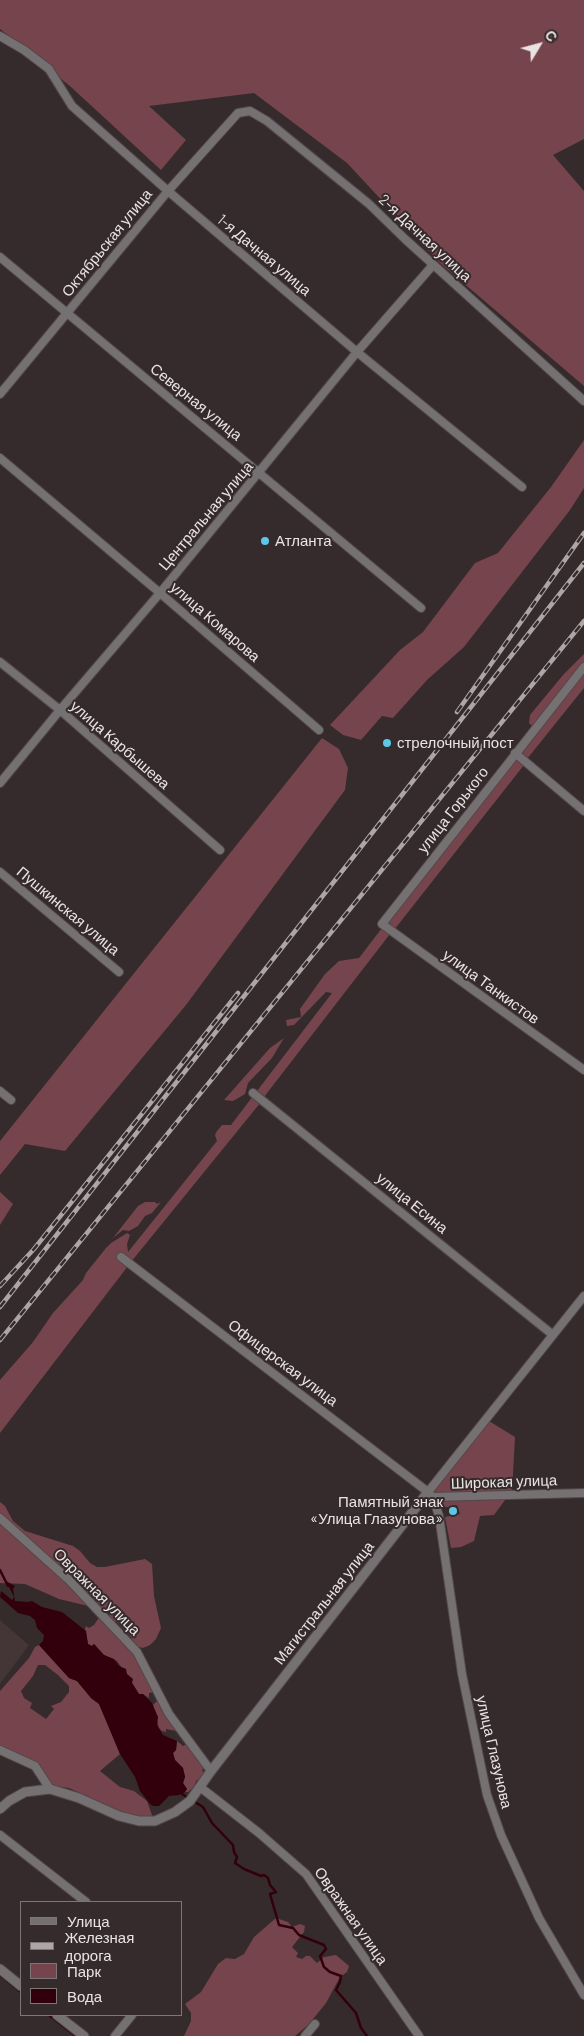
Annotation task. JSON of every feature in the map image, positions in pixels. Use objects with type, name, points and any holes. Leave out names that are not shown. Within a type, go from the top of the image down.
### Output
[{"type":"street","name":"1-я Дачная улица","points":[[0,36],[24,50],[49,69],[72,106],[168,191],[357,352],[522,487]]},
{"type":"street","name":"2-я Дачная улица","points":[[238,113],[250,111],[267,121],[368,204],[584,401]]},
{"type":"street","name":"Октябрьская улица","points":[[0,394],[168,191],[238,113]]},
{"type":"street","name":"Северная улица","points":[[0,257],[421,608]]},
{"type":"street","name":"Центральная улица","points":[[0,783],[260,473],[357,352],[433,265]]},
{"type":"street","name":"улица Комарова","points":[[0,458],[319,730]]},
{"type":"street","name":"улица Карбышева","points":[[0,662],[60,710],[220,850]]},
{"type":"street","name":"улица Горького","points":[[382,924],[584,667]]},
{"type":"street","points":[[515,753],[584,811]]},
{"type":"street","name":"Пушкинская улица","points":[[0,872],[119,972]]},
{"type":"street","name":"улица Танкистов","points":[[382,924],[584,1070]]},
{"type":"street","points":[[0,1091],[11,1100]]},
{"type":"street","name":"улица Есина","points":[[253,1093],[553,1335]]},
{"type":"street","name":"Офицерская улица","points":[[121,1257],[430,1495]]},
{"type":"street","name":"Магистральная улица","points":[[50,1789],[79,1798],[119,1816],[139,1821],[155,1822],[166,1818],[186,1804],[430,1495],[584,1296]]},
{"type":"street","name":"Широкая улица","points":[[430,1495],[584,1493]]},
{"type":"street","name":"улица Глазунова","points":[[430,1495],[439,1516],[462,1674],[487,1795],[501,1835],[539,1918],[584,1995]]},
{"type":"street","name":"Овражная улица","points":[[0,1518],[69,1580],[137,1652],[169,1714],[211,1770]]},
{"type":"street","points":[[0,1750],[34,1766],[50,1789],[25,1792],[9,1801],[0,1809]]},
{"type":"street","name":"Овражная улица","points":[[199,1787],[258,1833],[306,1874],[419,2036]]},
{"type":"street","points":[[0,1835],[85,1901]]},
{"type":"street","points":[[0,1969],[20,1985]]},
{"type":"street","points":[[58,2016],[84,2036]]},
{"type":"street","points":[[115,2036],[131,2016]]},
{"type":"street","points":[[305,2036],[315,2024]]},
{"type":"shaded area","points":[[0,1620],[29,1645],[0,1684]]},
{"type":"green space","points":[[0,0],[584,0],[584,139],[553,155],[584,191],[584,386],[440,263],[347,163],[254,93],[149,106],[186,140],[161,170],[71,87],[0,29]]},
{"type":"green space","points":[[584,440],[584,488],[570,510],[464,647],[427,680],[393,718],[382,716],[361,740],[343,735],[330,725],[400,650],[423,632],[475,563],[498,553],[551,487]]},
{"type":"green space","points":[[584,654],[584,664],[533,727],[529,723],[530,715],[563,675]]},
{"type":"green space","points":[[584,672],[584,688],[527,759],[519,753]]},
{"type":"green space","points":[[322,738],[339,749],[348,768],[345,790],[186,1005],[65,1151],[25,1144],[0,1175],[0,1141]]},
{"type":"green space","points":[[515,757],[524,765],[394,930],[386,923]]},
{"type":"green space","points":[[382,928],[390,934],[264,1097],[257,1091],[332,993],[326,992],[294,1025],[287,1026],[286,1020],[301,1017],[300,1009],[325,974],[339,961],[359,958]]},
{"type":"green space","points":[[284,1038],[272,1058],[248,1083],[245,1094],[233,1101],[224,1100],[270,1048]]},
{"type":"green space","points":[[253,1096],[261,1102],[131,1262],[120,1253],[117,1258],[128,1266],[0,1433],[0,1380],[33,1342],[53,1313],[83,1280],[86,1273],[106,1248],[127,1233],[130,1235],[127,1244],[128,1252],[217,1141],[215,1135],[217,1131],[222,1125],[231,1125]]},
{"type":"green space","points":[[0,1192],[13,1204],[0,1225]]},
{"type":"green space","points":[[145,1202],[155,1202],[157,1204],[161,1202],[152,1213],[145,1216],[138,1226],[129,1231],[123,1230],[113,1238],[138,1206]]},
{"type":"green space","points":[[489,1421],[515,1437],[512,1492],[440,1494],[434,1491]]},
{"type":"green space","points":[[508,1496],[494,1515],[480,1516],[474,1541],[461,1547],[451,1548],[445,1517],[460,1514],[457,1505],[442,1508],[439,1499]]},
{"type":"green space","points":[[0,1502],[5,1506],[13,1521],[25,1531],[73,1546],[90,1563],[97,1567],[145,1559],[152,1564],[154,1596],[161,1628],[156,1639],[150,1645],[143,1648],[135,1646],[131,1637],[117,1622],[109,1620],[109,1611],[59,1599],[25,1584],[0,1583]]},
{"type":"green space","points":[[100,1616],[135,1653],[155,1692],[149,1693],[149,1698],[139,1694],[117,1661],[104,1655],[94,1644],[92,1646],[88,1644],[86,1626],[89,1628],[94,1625]]},
{"type":"green space","points":[[39,1645],[69,1678],[77,1681],[91,1698],[99,1704],[120,1754],[100,1771],[120,1787],[134,1791],[147,1801],[153,1818],[139,1818],[126,1814],[69,1788],[53,1786],[36,1763],[0,1746],[0,1691],[29,1658],[35,1647]],"holes":[[[38,1665],[45,1665],[69,1686],[69,1692],[61,1702],[51,1706],[54,1709],[46,1719],[30,1708],[32,1703],[24,1698],[21,1691],[33,1676]]]},
{"type":"green space","points":[[158,1700],[178,1729],[176,1731],[166,1729],[166,1732],[159,1728],[153,1705]]},
{"type":"green space","points":[[177,1741],[183,1746],[187,1744],[206,1766],[202,1770],[205,1775],[196,1781],[194,1787],[188,1792],[185,1792],[187,1789],[183,1783],[185,1777],[183,1768],[175,1760],[173,1753],[176,1750]]},
{"type":"green space","points":[[276,1918],[288,1922],[292,1927],[300,1924],[305,1926],[304,1932],[292,1947],[298,1953],[296,1957],[302,1959],[310,1956],[317,1963],[324,1957],[336,1955],[349,1966],[347,1972],[340,1977],[326,2003],[309,2024],[295,2036],[184,2036],[191,2021],[191,2013],[185,2004],[201,1992],[218,1964],[226,1958],[235,1959],[244,1954],[254,1937]]},
{"type":"water","points":[[6,1581],[15,1586],[13,1589],[15,1601],[32,1601],[42,1607],[62,1612],[86,1631],[88,1644],[92,1646],[94,1644],[104,1655],[114,1659],[119,1666],[126,1669],[127,1674],[133,1679],[132,1683],[139,1694],[143,1694],[152,1703],[158,1717],[157,1725],[163,1735],[177,1741],[176,1750],[173,1753],[175,1760],[183,1768],[185,1777],[183,1783],[187,1789],[185,1792],[169,1796],[159,1806],[150,1804],[140,1791],[135,1777],[120,1754],[99,1704],[91,1698],[77,1681],[69,1678],[39,1645],[43,1641],[44,1635],[37,1628],[35,1620],[30,1616],[18,1613],[0,1597],[1,1591],[12,1600],[14,1597]]},
{"type":"waterway","points":[[0,1570],[8,1586]]},
{"type":"waterway","points":[[182,1794],[203,1807],[212,1823],[233,1845],[237,1857],[235,1863],[244,1869],[268,1878],[270,1885],[276,1892],[270,1894],[279,1925],[293,1928],[299,1935],[324,1945],[326,1949],[320,1956],[324,1967],[330,1972],[341,1976],[336,1990],[356,2013],[361,2028],[367,2036]]},
{"type":"waterway","points":[[0,1975],[20,1991]]},
{"type":"waterway","points":[[50,2016],[76,2036]]},
{"type":"railway","points":[[457,712],[584,533]]},
{"type":"railway","points":[[0,1307],[584,563]]},
{"type":"railway","points":[[0,1340],[584,621]]},
{"type":"railway","points":[[0,1286],[34,1249],[238,993]]},
{"type":"place","name":"Атланта","points":[[265,541]]},
{"type":"place","name":"стрелочный пост","points":[[387,743]]},
{"type":"place","name":"Памятный знак «Улица Глазунова»","points":[[453,1511]]}]
